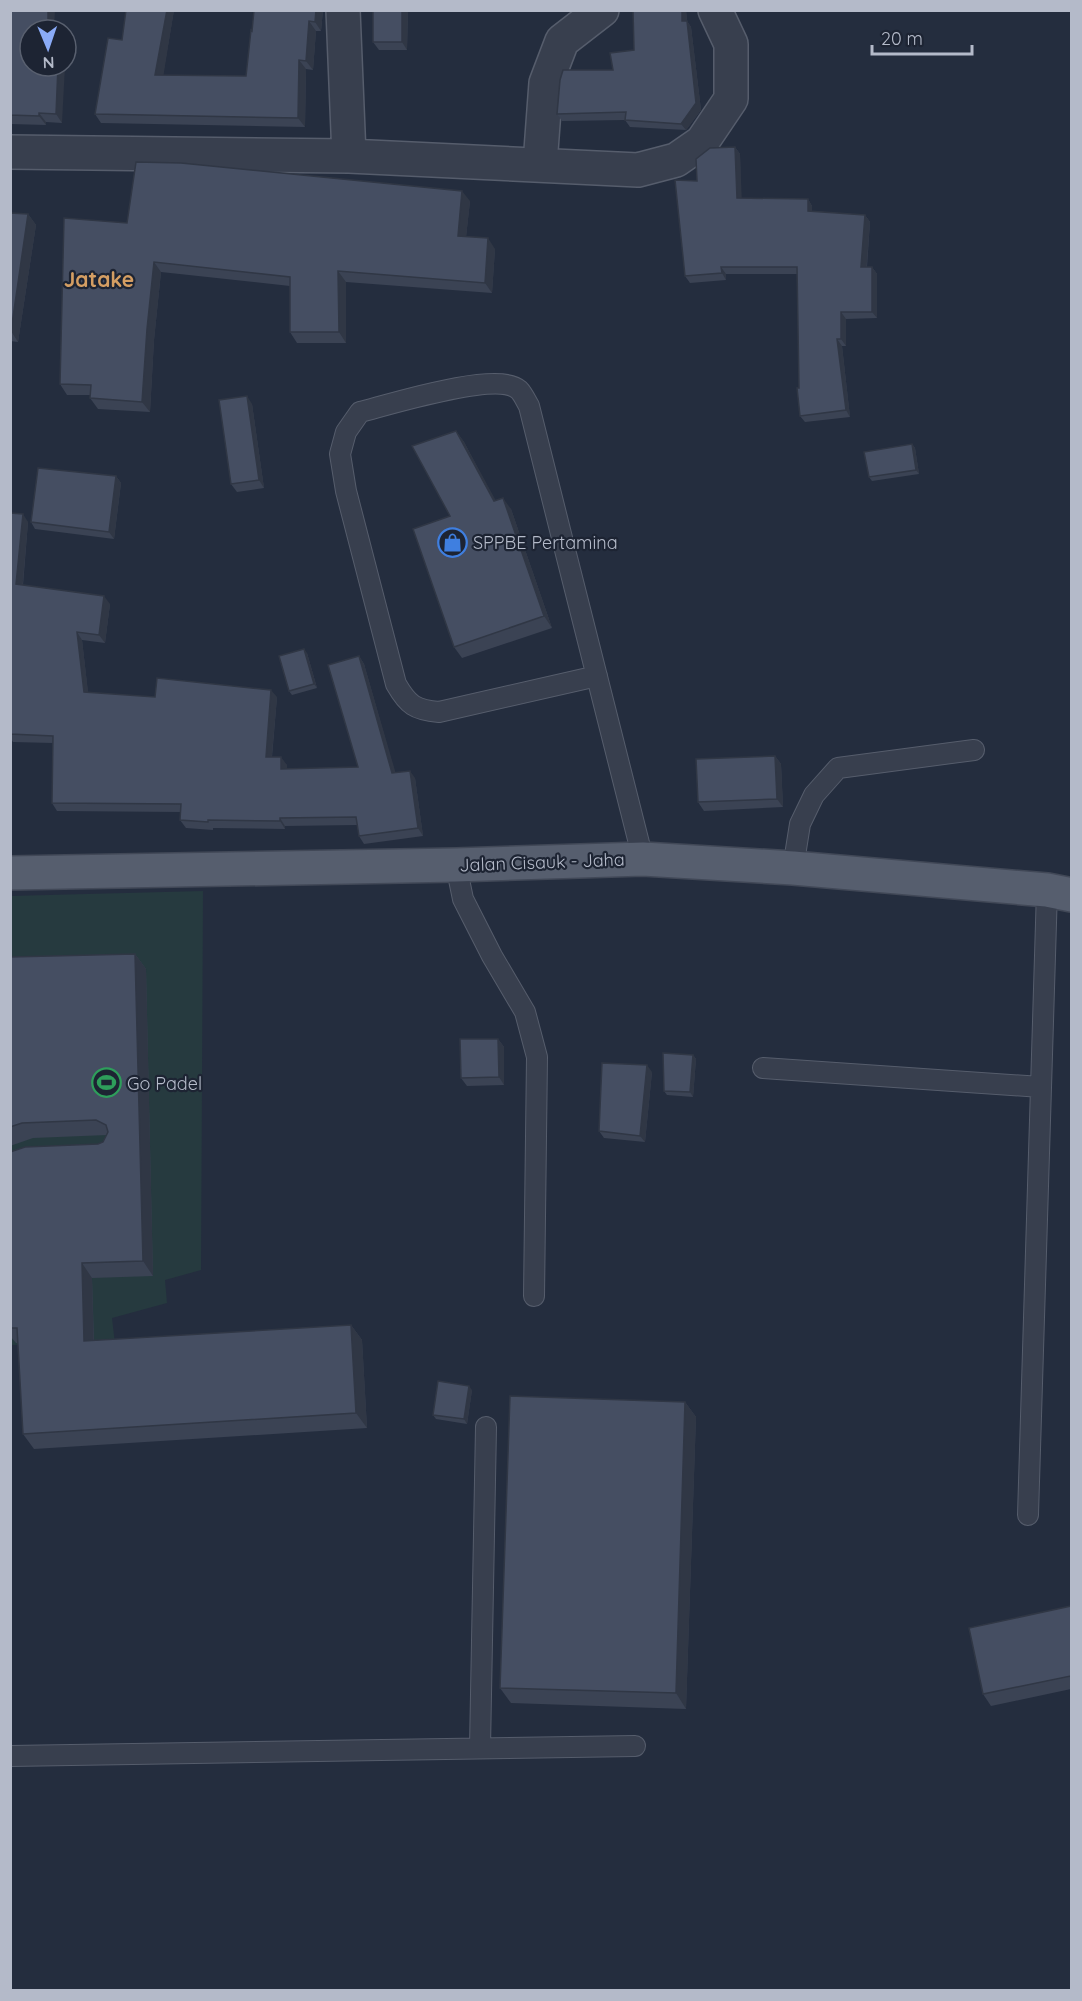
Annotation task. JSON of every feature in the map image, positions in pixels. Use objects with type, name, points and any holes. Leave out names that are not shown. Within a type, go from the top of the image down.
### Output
[{"type":"main road","name":"Jalan Cisauk - Jaha","points":[[10,873],[456,865],[643,859],[793,868],[1059,892]]},
{"type":"street","points":[[343,10],[349,156]]},
{"type":"street","points":[[540,164],[546,83],[562,41],[602,10]]},
{"type":"street","points":[[10,152],[349,156],[638,170],[676,160],[702,142],[731,99],[731,44],[716,10]]},
{"type":"lane","points":[[597,676],[439,712],[425,711],[412,706],[405,699],[396,684],[346,491],[340,454],[345,432],[360,412],[471,384],[507,384],[519,390],[529,406],[597,676],[643,859]]},
{"type":"lane","points":[[793,868],[800,824],[814,795],[838,768],[974,750]]},
{"type":"lane","points":[[456,865],[463,899],[492,956],[525,1012],[537,1057],[534,1296]]},
{"type":"lane","points":[[1028,1515],[1041,1087],[1059,892]]},
{"type":"lane","points":[[763,1068],[1041,1087]]},
{"type":"lane","points":[[480,1748],[486,1427]]},
{"type":"lane","points":[[10,1756],[635,1746]]},
{"type":"green space","name":"Go Padel","points":[[203,891],[201,1270],[165,1280],[167,1303],[112,1318],[115,1344],[11,1345],[10,896]]},
{"type":"building","points":[[10,10],[48,10],[48,18],[18,18],[18,78],[58,78],[56,114],[10,115]]},
{"type":"building","points":[[126,10],[167,10],[155,75],[246,76],[254,10],[316,10],[315,22],[309,21],[306,61],[299,60],[298,118],[95,114],[108,38],[122,40]]},
{"type":"building","points":[[373,10],[402,10],[402,42],[373,42]]},
{"type":"building","points":[[633,10],[682,10],[682,21],[687,21],[696,103],[681,124],[625,120],[626,112],[557,114],[563,70],[613,70],[610,53],[634,50]]},
{"type":"building","points":[[735,147],[737,198],[808,199],[808,211],[865,215],[861,267],[872,267],[872,312],[841,312],[841,339],[837,339],[846,410],[800,416],[797,388],[799,388],[797,267],[721,267],[722,273],[685,276],[675,180],[697,181],[696,159],[710,148]]},
{"type":"building","points":[[136,162],[181,163],[462,191],[458,236],[488,238],[485,283],[338,271],[339,332],[290,332],[290,277],[154,262],[142,402],[90,398],[91,385],[60,384],[64,218],[127,223]]},
{"type":"building","points":[[10,213],[28,214],[11,331],[10,331]]},
{"type":"building","points":[[247,396],[259,480],[231,484],[219,400]]},
{"type":"building","points":[[456,431],[494,501],[503,498],[544,616],[454,647],[413,529],[450,516],[412,446]]},
{"type":"building","points":[[912,444],[916,470],[869,477],[864,452]]},
{"type":"building","points":[[38,468],[116,476],[109,532],[31,522]]},
{"type":"building","points":[[10,513],[23,514],[16,584],[104,596],[99,635],[77,632],[84,692],[155,697],[157,678],[271,690],[266,757],[281,757],[281,769],[358,767],[328,665],[359,656],[392,773],[410,771],[418,828],[359,836],[356,817],[280,818],[280,821],[208,820],[208,822],[180,820],[181,804],[52,803],[53,736],[10,734]]},
{"type":"building","points":[[304,649],[314,684],[289,691],[279,656]]},
{"type":"building","points":[[775,756],[777,799],[698,802],[696,759]]},
{"type":"building","points":[[135,954],[143,1261],[82,1263],[84,1341],[351,1325],[356,1413],[23,1434],[17,1328],[10,1328],[10,1152],[25,1147],[98,1144],[103,1142],[108,1132],[106,1125],[96,1120],[22,1123],[10,1127],[10,957]]},
{"type":"building","points":[[460,1039],[498,1039],[499,1077],[461,1078]]},
{"type":"building","points":[[663,1053],[693,1055],[690,1092],[664,1091]]},
{"type":"building","points":[[602,1063],[647,1065],[640,1136],[599,1131]]},
{"type":"building","points":[[438,1381],[469,1386],[464,1419],[433,1415]]},
{"type":"building","points":[[510,1396],[685,1402],[676,1693],[500,1688]]},
{"type":"building","points":[[1071,1606],[1071,1676],[983,1694],[969,1628]]},
{"type":"place","name":"SPPBE Pertamina","points":[[452,542]]},
{"type":"place","name":"Go Padel","points":[[106,1083]]},
{"type":"district","name":"Jatake","points":[[99,279]]}]
